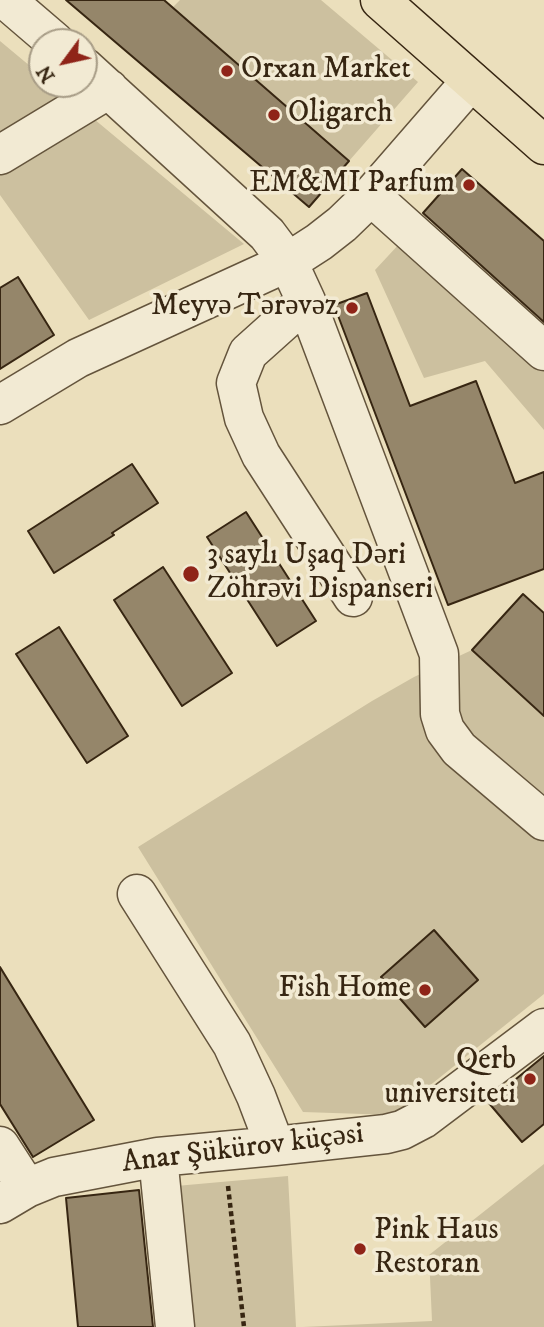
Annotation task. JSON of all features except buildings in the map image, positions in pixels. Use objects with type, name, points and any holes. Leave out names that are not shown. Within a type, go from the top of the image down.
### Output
[{"type":"main road","points":[[380,0],[544,145]]},
{"type":"street","points":[[6,0],[39,28]]},
{"type":"street","points":[[98,79],[267,234],[288,262],[306,301],[439,654],[440,714],[445,730],[459,750],[544,821]]},
{"type":"street","points":[[0,405],[78,358],[288,262],[342,224],[371,196],[471,81]]},
{"type":"street","points":[[0,155],[72,98]]},
{"type":"street","points":[[371,196],[544,351]]},
{"type":"street","points":[[306,301],[248,353],[236,383],[244,418],[261,455],[353,597]]},
{"type":"street","points":[[136,894],[232,1044],[275,1146]]},
{"type":"street","name":"Anar Şükürov küçəsi","points":[[13,1196],[54,1177],[158,1157],[386,1134],[402,1130],[423,1119],[544,1028]]},
{"type":"street","points":[[0,1146],[13,1196]]},
{"type":"street","points":[[158,1157],[175,1327]]},
{"type":"path","points":[[227,1181],[244,1327]]},
{"type":"shaded area","points":[[180,0],[321,0],[418,82],[349,161],[173,7]]},
{"type":"shaded area","points":[[0,41],[28,64],[28,98],[69,98],[244,244],[89,320],[0,195]]},
{"type":"shaded area","points":[[401,242],[544,371],[544,430],[485,361],[424,378],[375,270]]},
{"type":"shaded area","points":[[472,650],[544,716],[544,994],[393,1115],[303,1112],[138,847],[372,701],[414,677]]},
{"type":"shaded area","points":[[544,1164],[544,1327],[303,1327],[432,1321],[429,1255]]},
{"type":"shaded area","points":[[288,1176],[296,1327],[191,1327],[176,1186]]},
{"type":"place","name":"Orxan Market","points":[[227,71]]},
{"type":"place","name":"Oligarch","points":[[274,115]]},
{"type":"place","name":"EM&MI Parfum","points":[[469,185]]},
{"type":"place","name":"Meyvə Tərəvəz","points":[[352,308]]},
{"type":"place","name":"3 saylı Uşaq Dəri Zöhrəvi Dispanseri","points":[[191,574]]},
{"type":"place","name":"Fish Home","points":[[425,990]]},
{"type":"place","name":"Qerb universiteti","points":[[530,1079]]},
{"type":"place","name":"Pink Haus Restoran","points":[[360,1249]]}]
